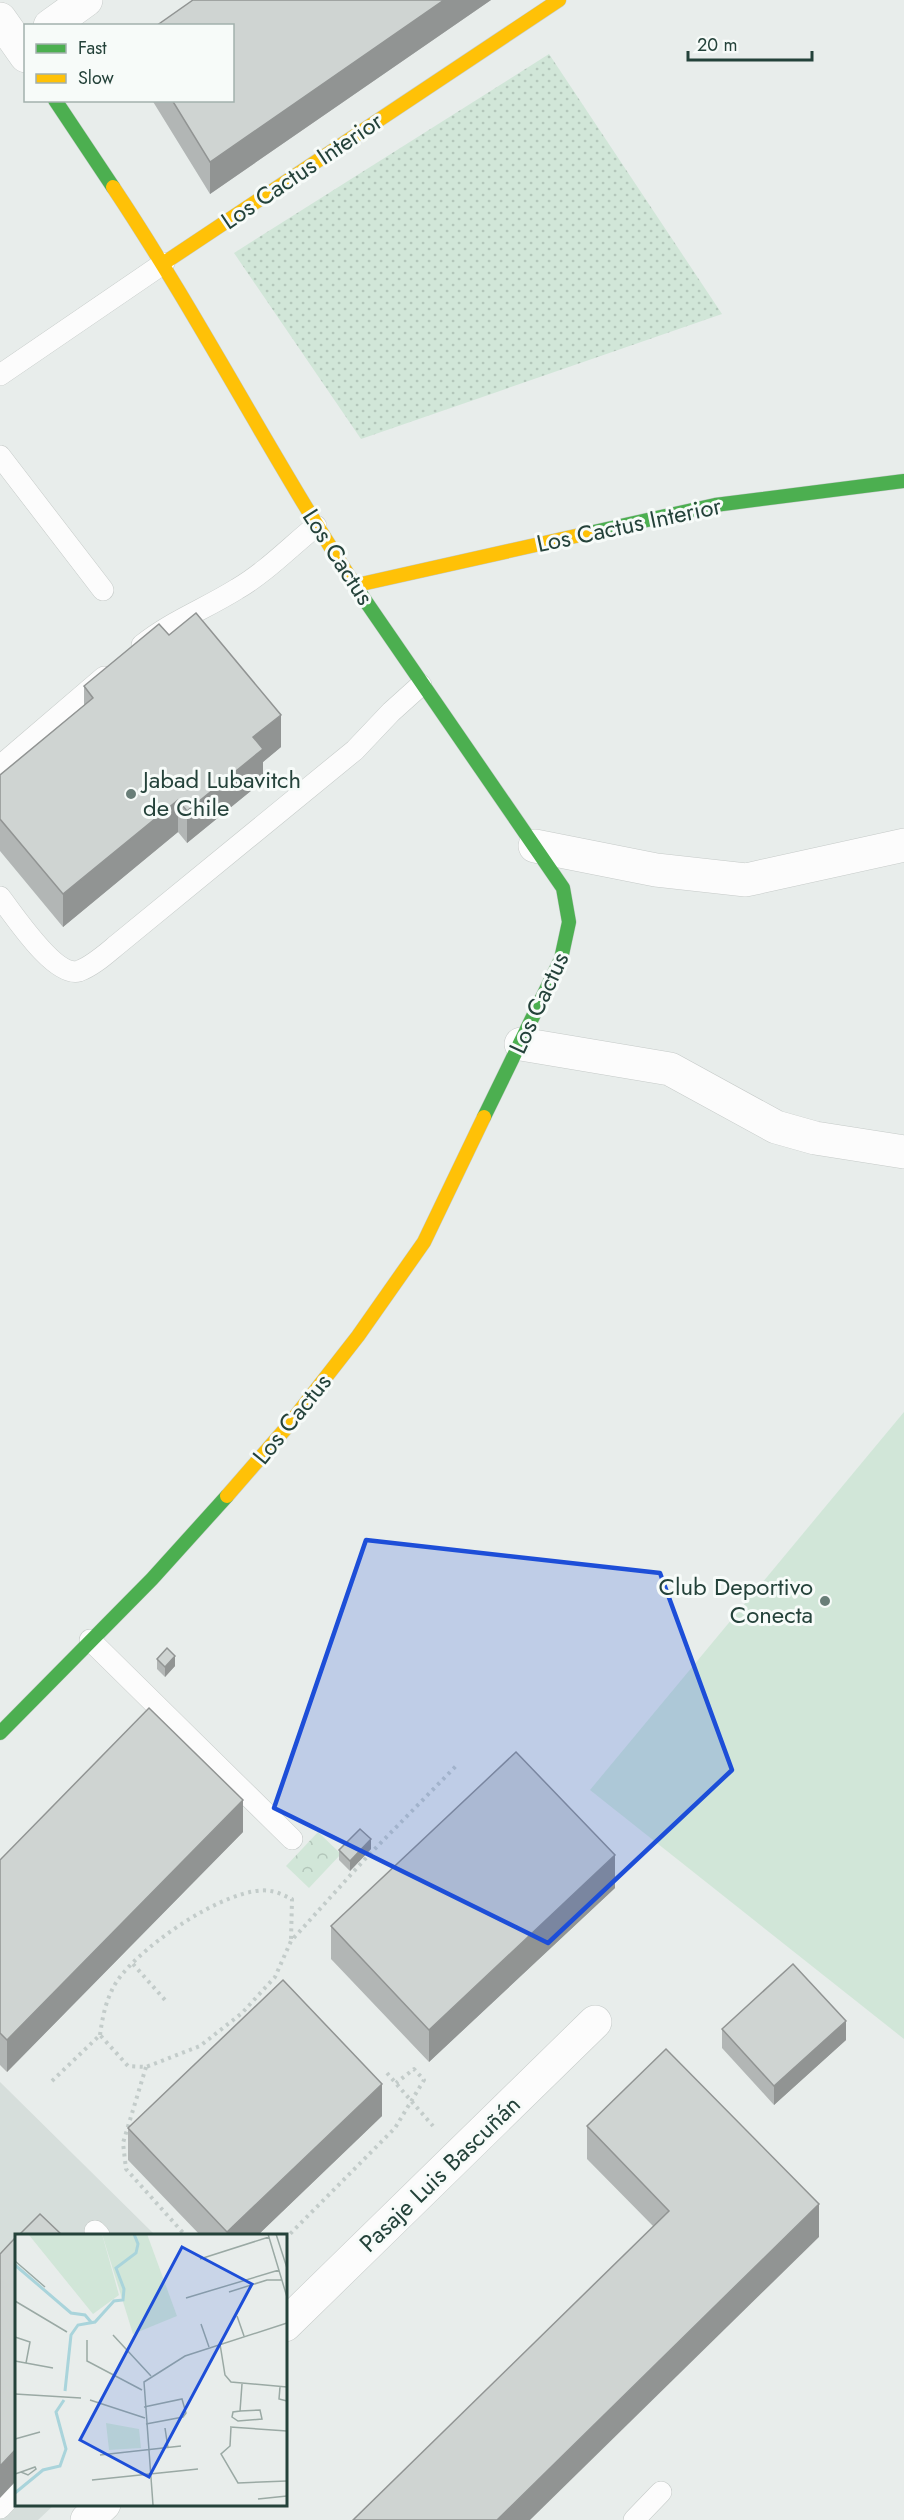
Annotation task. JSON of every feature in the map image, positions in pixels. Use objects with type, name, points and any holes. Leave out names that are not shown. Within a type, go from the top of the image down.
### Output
[{"type":"street","points":[[53,24],[86,0]]},
{"type":"street","name":"Los Cactus Interior","points":[[164,263],[560,0]]},
{"type":"street","points":[[0,19],[18,51]]},
{"type":"street","name":"Los Cactus","points":[[0,1733],[152,1579],[212,1514],[287,1427],[358,1336],[424,1242],[561,959],[569,922],[563,888],[421,685],[316,526],[164,263],[56,102]]},
{"type":"street","name":"Los Cactus Interior","points":[[357,585],[715,506],[904,481]]},
{"type":"street","points":[[535,846],[656,870],[746,880],[904,845]]},
{"type":"street","points":[[521,1044],[670,1069],[776,1127],[815,1138],[904,1152]]},
{"type":"street","name":"Pasaje Luis Bascuñán","points":[[286,2324],[595,2022]]},
{"type":"street","points":[[87,2520],[103,2505]]},
{"type":"lane","points":[[0,375],[164,263]]},
{"type":"lane","points":[[0,456],[103,590]]},
{"type":"lane","points":[[0,766],[166,626],[215,602],[260,574],[316,526]]},
{"type":"lane","points":[[0,897],[52,962],[67,971],[79,971],[118,944],[355,750],[391,712],[421,685]]},
{"type":"lane","points":[[90,1640],[292,1839]]},
{"type":"lane","points":[[0,2508],[15,2492]]},
{"type":"lane","points":[[634,2520],[661,2492]]},
{"type":"path","points":[[100,2035],[128,2066],[146,2067],[200,2046],[242,2013],[275,1977],[291,1941],[373,1851],[456,1766]]},
{"type":"path","points":[[52,2081],[100,2035],[112,1988],[162,1935],[227,1898],[269,1890],[292,1899],[291,1941]]},
{"type":"path","points":[[133,1964],[165,2000]]},
{"type":"path","points":[[146,2067],[123,2143],[126,2169],[184,2234]]},
{"type":"path","points":[[286,2238],[395,2128],[424,2080],[414,2069],[396,2083]]},
{"type":"path","points":[[387,2073],[435,2129]]},
{"type":"highlighted area","points":[[366,1540],[660,1573],[732,1770],[548,1943],[274,1808]]},
{"type":"shaded area","points":[[0,2082],[154,2234],[15,2234],[15,2505],[54,2505],[38,2520],[0,2520]]},
{"type":"green space","points":[[549,54],[722,314],[361,439],[234,253]]},
{"type":"green space","name":"Club Deportivo Conecta","points":[[904,1412],[904,2039],[590,1790]]},
{"type":"green space","points":[[318,1832],[341,1854],[309,1888],[286,1866]]},
{"type":"building","points":[[193,0],[444,0],[210,162],[173,102],[234,102],[234,24],[159,24]]},
{"type":"building","name":"Jabad Lubavitch de Chile","points":[[196,613],[281,715],[253,737],[263,749],[187,811],[178,800],[63,894],[0,819],[0,775],[93,698],[84,686],[159,624],[169,635]]},
{"type":"building","points":[[167,1648],[175,1656],[165,1667],[157,1659]]},
{"type":"building","points":[[149,1708],[243,1800],[7,2040],[0,2033],[0,1860]]},
{"type":"building","points":[[516,1752],[615,1855],[429,2030],[331,1926]]},
{"type":"building","points":[[360,1829],[371,1839],[350,1861],[339,1850]]},
{"type":"building","points":[[793,1964],[846,2021],[774,2086],[722,2029]]},
{"type":"building","points":[[283,1980],[382,2084],[227,2232],[128,2128]]},
{"type":"building","points":[[666,2049],[819,2204],[497,2520],[353,2520],[669,2211],[587,2126]]},
{"type":"building","points":[[40,2214],[61,2234],[20,2234]]},
{"type":"building","points":[[15,2238],[15,2450],[0,2466],[0,2254]]},
{"type":"traffic: fast","points":[[56,102],[113,187]]},
{"type":"traffic: fast","points":[[589,533],[715,505],[904,481]]},
{"type":"traffic: fast","points":[[360,593],[563,888],[569,922],[561,959],[484,1117]]},
{"type":"traffic: fast","points":[[0,1733],[152,1579],[227,1496]]},
{"type":"traffic: slow","points":[[164,263],[559,0]]},
{"type":"traffic: slow","points":[[113,187],[360,593]]},
{"type":"traffic: slow","points":[[357,585],[589,533]]},
{"type":"traffic: slow","points":[[227,1496],[287,1427],[358,1336],[424,1242],[484,1117]]},
{"type":"place","name":"Jabad Lubavitch de Chile","points":[[131,794]]},
{"type":"place","name":"Club Deportivo Conecta","points":[[825,1601]]}]
